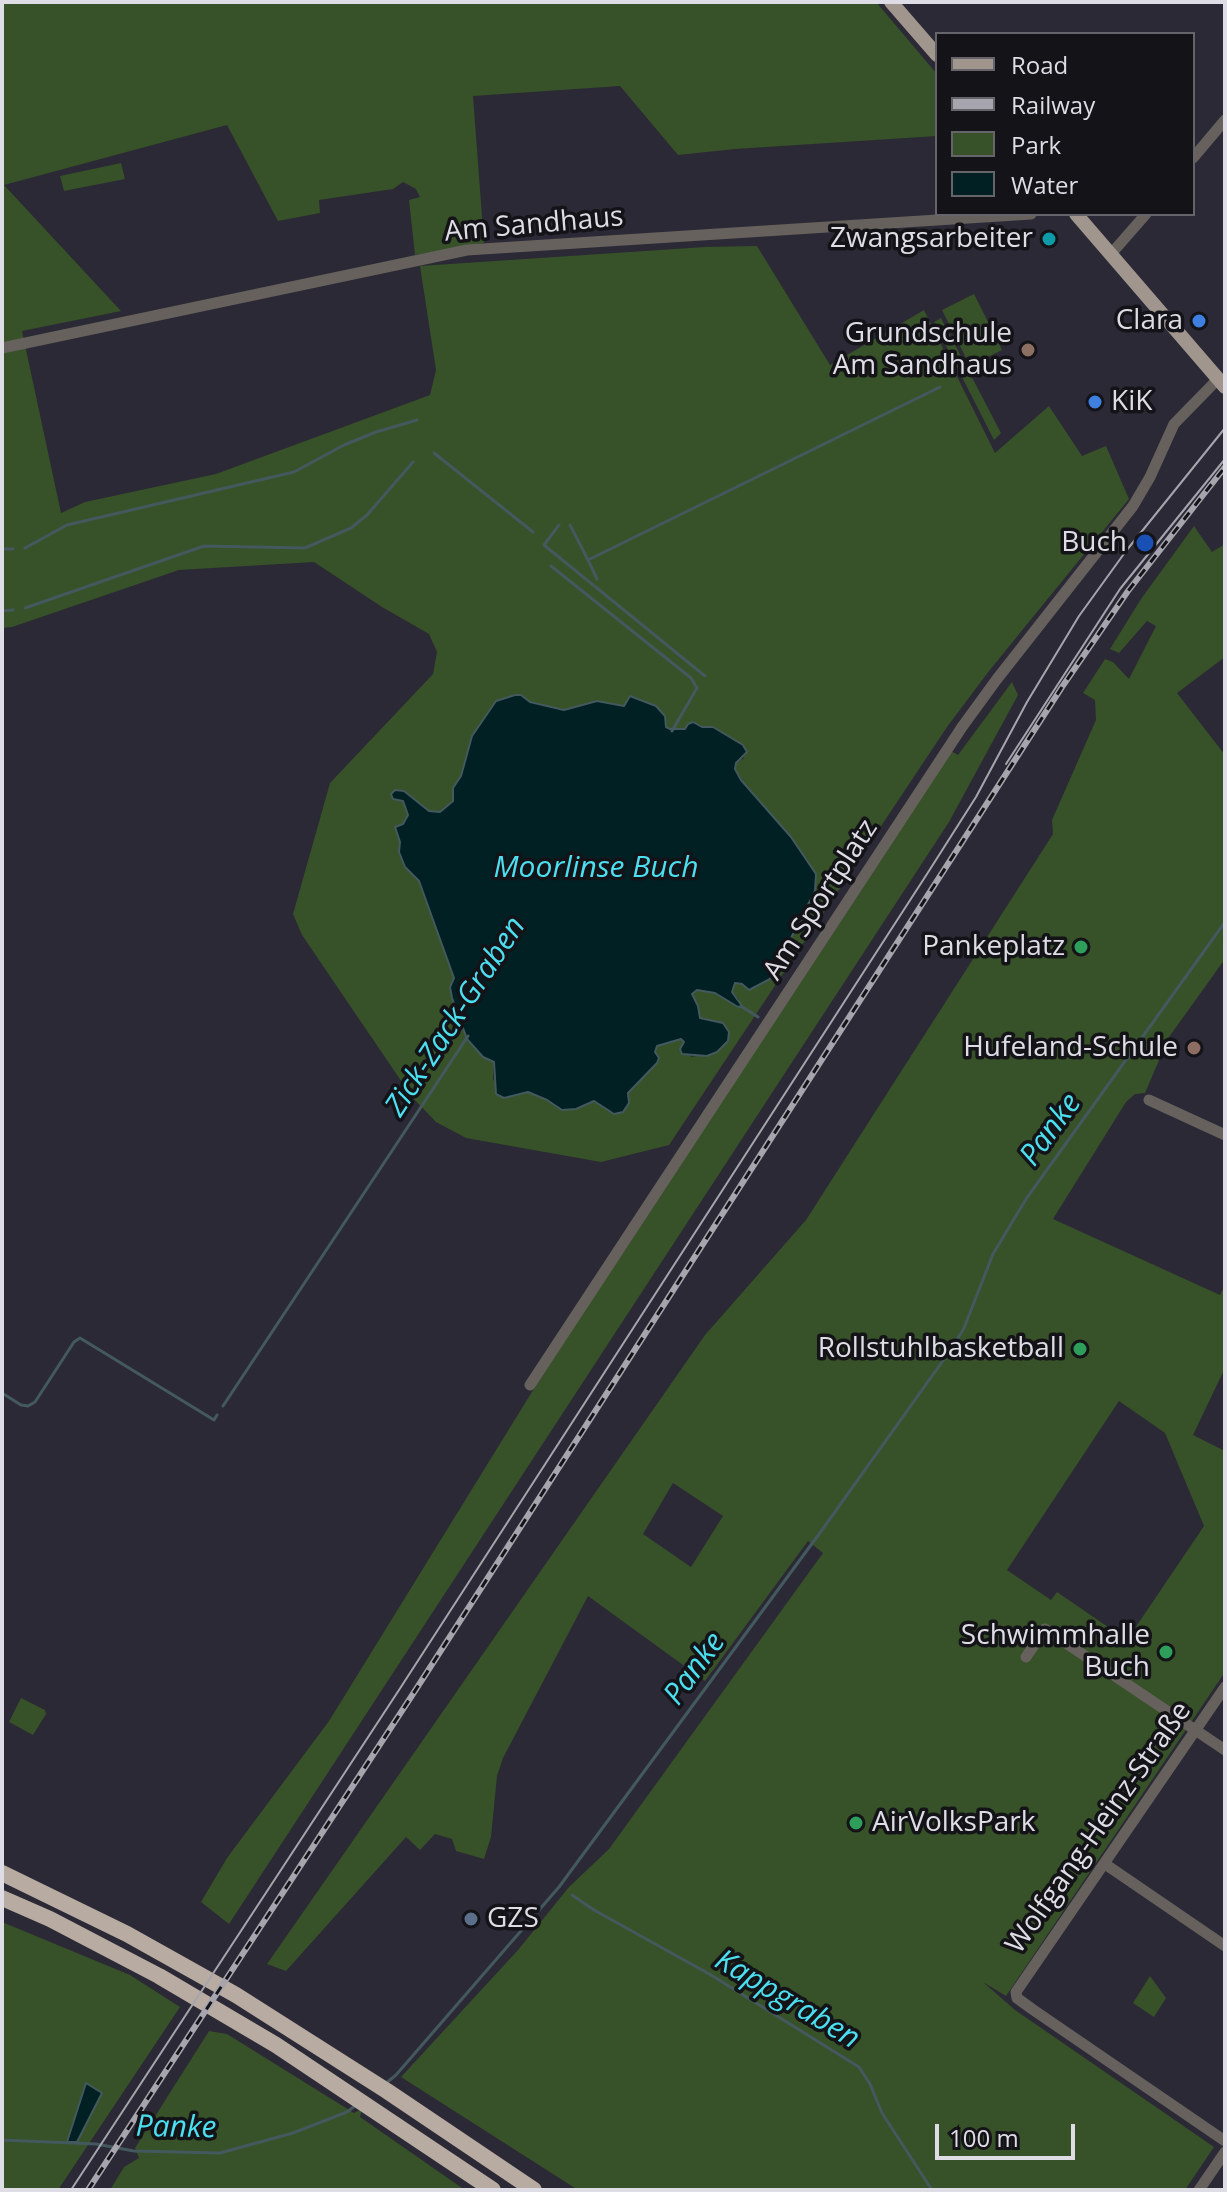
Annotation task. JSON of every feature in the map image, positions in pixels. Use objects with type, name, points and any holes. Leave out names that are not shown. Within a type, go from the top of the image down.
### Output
[{"type":"highway","points":[[2,1873],[127,1934],[236,1995],[381,2086],[534,2190]]},
{"type":"highway","points":[[2,1898],[50,1919],[159,1976],[276,2045],[493,2190]]},
{"type":"main road","points":[[891,2],[935,53]]},
{"type":"main road","points":[[1078,216],[1223,382]]},
{"type":"street","points":[[1195,156],[1225,120]]},
{"type":"street","name":"Am Sandhaus","points":[[2,348],[467,250],[1000,216]]},
{"type":"street","points":[[1111,254],[1144,216]]},
{"type":"street","name":"Am Sportplatz","points":[[530,1385],[962,727],[1133,506],[1181,416],[1223,382]]},
{"type":"street","points":[[1149,1100],[1225,1135]]},
{"type":"street","points":[[1026,1657],[1045,1629],[1225,1750]]},
{"type":"street","name":"Wolfgang-Heinz-Straße","points":[[1225,1687],[1016,1992],[1017,1998],[1225,2141]]},
{"type":"street","points":[[1105,1864],[1225,1946]]},
{"type":"street","points":[[1199,2190],[1225,2152]]},
{"type":"green space","points":[[2,2],[876,2],[935,72],[935,136],[678,155],[620,86],[473,96],[484,243],[415,255],[409,200],[420,197],[416,189],[403,182],[393,189],[319,200],[320,213],[278,221],[227,125],[4,185],[121,311],[22,331],[61,513],[85,502],[216,474],[430,395],[436,370],[420,266],[757,246],[830,365],[924,310],[995,453],[1049,406],[1082,456],[1106,446],[1129,499],[947,727],[669,1145],[601,1162],[466,1138],[436,1122],[412,1097],[302,935],[293,914],[330,783],[433,674],[437,652],[429,634],[314,562],[179,570],[2,628]],"holes":[[[521,695],[530,702],[564,710],[597,701],[624,706],[630,696],[670,729],[686,729],[693,723],[713,727],[743,746],[744,758],[736,763],[735,769],[815,891],[770,979],[750,990],[742,984],[732,986],[732,992],[739,999],[738,1007],[716,993],[697,990],[692,994],[700,1018],[723,1023],[717,1052],[691,1057],[681,1039],[657,1046],[657,1063],[628,1093],[603,1107],[594,1101],[576,1109],[562,1110],[528,1092],[504,1098],[493,1079],[494,1062],[483,1057],[467,1039],[452,998],[450,987],[454,978],[419,881],[405,867],[399,852],[403,824],[408,815],[403,801],[404,791],[429,811],[439,812],[453,801],[453,788],[496,701]]]},
{"type":"green space","points":[[121,163],[125,179],[64,191],[60,176]]},
{"type":"green space","points":[[974,294],[1002,350],[970,366],[942,310]]},
{"type":"green space","points":[[941,318],[1001,433],[994,440],[934,322]]},
{"type":"green space","points":[[1194,526],[1212,552],[1225,544],[1225,657],[1177,693],[1225,755],[1225,959],[1169,1037],[1145,1093],[1135,1094],[1126,1102],[1053,1219],[1220,1295],[1225,1285],[1225,1368],[1193,1435],[1225,1451],[1225,1672],[1006,1996],[983,1982],[1015,2010],[1214,2147],[1185,2190],[578,2190],[401,2077],[518,1950],[569,1887],[609,1849],[823,1553],[808,1541],[705,1681],[588,1596],[503,1758],[497,1776],[491,1837],[484,1859],[456,1851],[452,1839],[435,1834],[420,1850],[406,1837],[286,1971],[267,1964],[705,1335],[806,1220],[1053,834],[1052,820],[1096,720],[1095,700],[1083,693],[1105,659],[1113,662],[1129,679],[1156,626],[1147,621],[1119,653],[1110,649],[1141,599]],"holes":[[[1119,1401],[1165,1433],[1204,1526],[1127,1640],[1057,1592],[1051,1600],[1007,1570]],[[673,1483],[723,1516],[691,1567],[643,1534]]]},
{"type":"green space","points":[[1012,682],[1018,695],[949,822],[229,1924],[201,1902],[227,1858],[329,1721],[543,1374],[951,751],[958,755]]},
{"type":"green space","points":[[21,1698],[45,1710],[46,1714],[33,1735],[9,1722]]},
{"type":"green space","points":[[2,1922],[130,1975],[180,2007],[58,2190],[2,2190]]},
{"type":"green space","points":[[1150,1976],[1166,1998],[1154,2017],[1133,2003]]},
{"type":"green space","points":[[209,2031],[227,2034],[354,2113],[362,2109],[360,2117],[465,2190],[110,2190],[124,2167],[139,2158],[135,2148]]},
{"type":"water","name":"Moorlinse Buch","points":[[515,695],[564,710],[597,701],[624,706],[630,696],[656,706],[665,716],[666,727],[670,729],[685,729],[693,722],[702,727],[713,727],[743,745],[747,752],[736,763],[735,769],[741,780],[791,837],[816,874],[815,891],[770,979],[749,990],[735,983],[732,992],[742,1006],[738,1007],[715,993],[697,990],[692,994],[700,1018],[723,1023],[729,1032],[728,1041],[717,1052],[707,1056],[682,1054],[680,1049],[684,1042],[681,1039],[657,1046],[657,1063],[628,1093],[629,1103],[623,1112],[614,1114],[594,1101],[576,1109],[562,1110],[528,1092],[504,1098],[496,1094],[494,1062],[483,1057],[467,1039],[452,998],[450,987],[454,978],[419,881],[405,867],[399,852],[400,842],[395,827],[403,824],[408,815],[403,801],[393,799],[391,794],[395,790],[404,791],[429,811],[440,812],[453,801],[453,788],[461,776],[472,736],[496,701]]},
{"type":"water","points":[[86,2083],[102,2093],[77,2142],[67,2142]]},
{"type":"waterway","points":[[570,525],[588,560],[940,387]]},
{"type":"waterway","points":[[25,548],[67,525],[294,472],[344,445],[417,420]]},
{"type":"waterway","points":[[434,453],[533,532]]},
{"type":"waterway","points":[[25,608],[204,546],[305,548],[351,528],[367,515],[413,462]]},
{"type":"waterway","points":[[559,525],[544,545],[705,676]]},
{"type":"waterway","points":[[2,549],[13,549]]},
{"type":"waterway","points":[[588,560],[597,579]]},
{"type":"waterway","name":"Zick-Zack-Graben","points":[[551,566],[691,678],[697,688],[672,731]]},
{"type":"waterway","points":[[2,611],[13,610]]},
{"type":"waterway","name":"Panke","points":[[385,2084],[559,1887],[822,1530],[952,1348],[964,1328],[993,1254],[1026,1199],[1225,922]]},
{"type":"waterway","points":[[741,1006],[758,1017]]},
{"type":"waterway","name":"Zick-Zack-Graben","points":[[223,1406],[468,1036]]},
{"type":"waterway","name":"Zick-Zack-Graben","points":[[2,1393],[21,1405],[28,1406],[35,1402],[74,1342],[80,1338],[214,1420],[217,1415]]},
{"type":"waterway","name":"Kappgraben","points":[[572,1895],[711,1975],[859,2067],[882,2113],[932,2190]]},
{"type":"waterway","name":"Panke","points":[[2,2140],[96,2144],[134,2151],[220,2153],[293,2133],[347,2112],[356,2105]]},
{"type":"tram line","points":[[71,2190],[927,874],[976,797],[1027,702],[1079,616],[1126,551],[1225,428]]},
{"type":"tram line","points":[[1006,764],[1120,589],[1225,459]]},
{"type":"railway","points":[[88,2190],[411,1697],[1062,687],[1128,591],[1225,467]]},
{"type":"place","name":"Zwangsarbeiter","points":[[1049,239]]},
{"type":"place","name":"Clara","points":[[1199,321]]},
{"type":"place","name":"Grundschule Am Sandhaus","points":[[1028,350]]},
{"type":"place","name":"KiK","points":[[1095,402]]},
{"type":"place","name":"Buch","points":[[1145,543]]},
{"type":"place","name":"Pankeplatz","points":[[1081,947]]},
{"type":"place","name":"Hufeland-Schule","points":[[1194,1048]]},
{"type":"place","name":"Rollstuhlbasketball","points":[[1080,1349]]},
{"type":"place","name":"Schwimmhalle Buch","points":[[1166,1652]]},
{"type":"place","name":"AirVolksPark","points":[[856,1823]]},
{"type":"place","name":"GZS","points":[[471,1919]]}]
